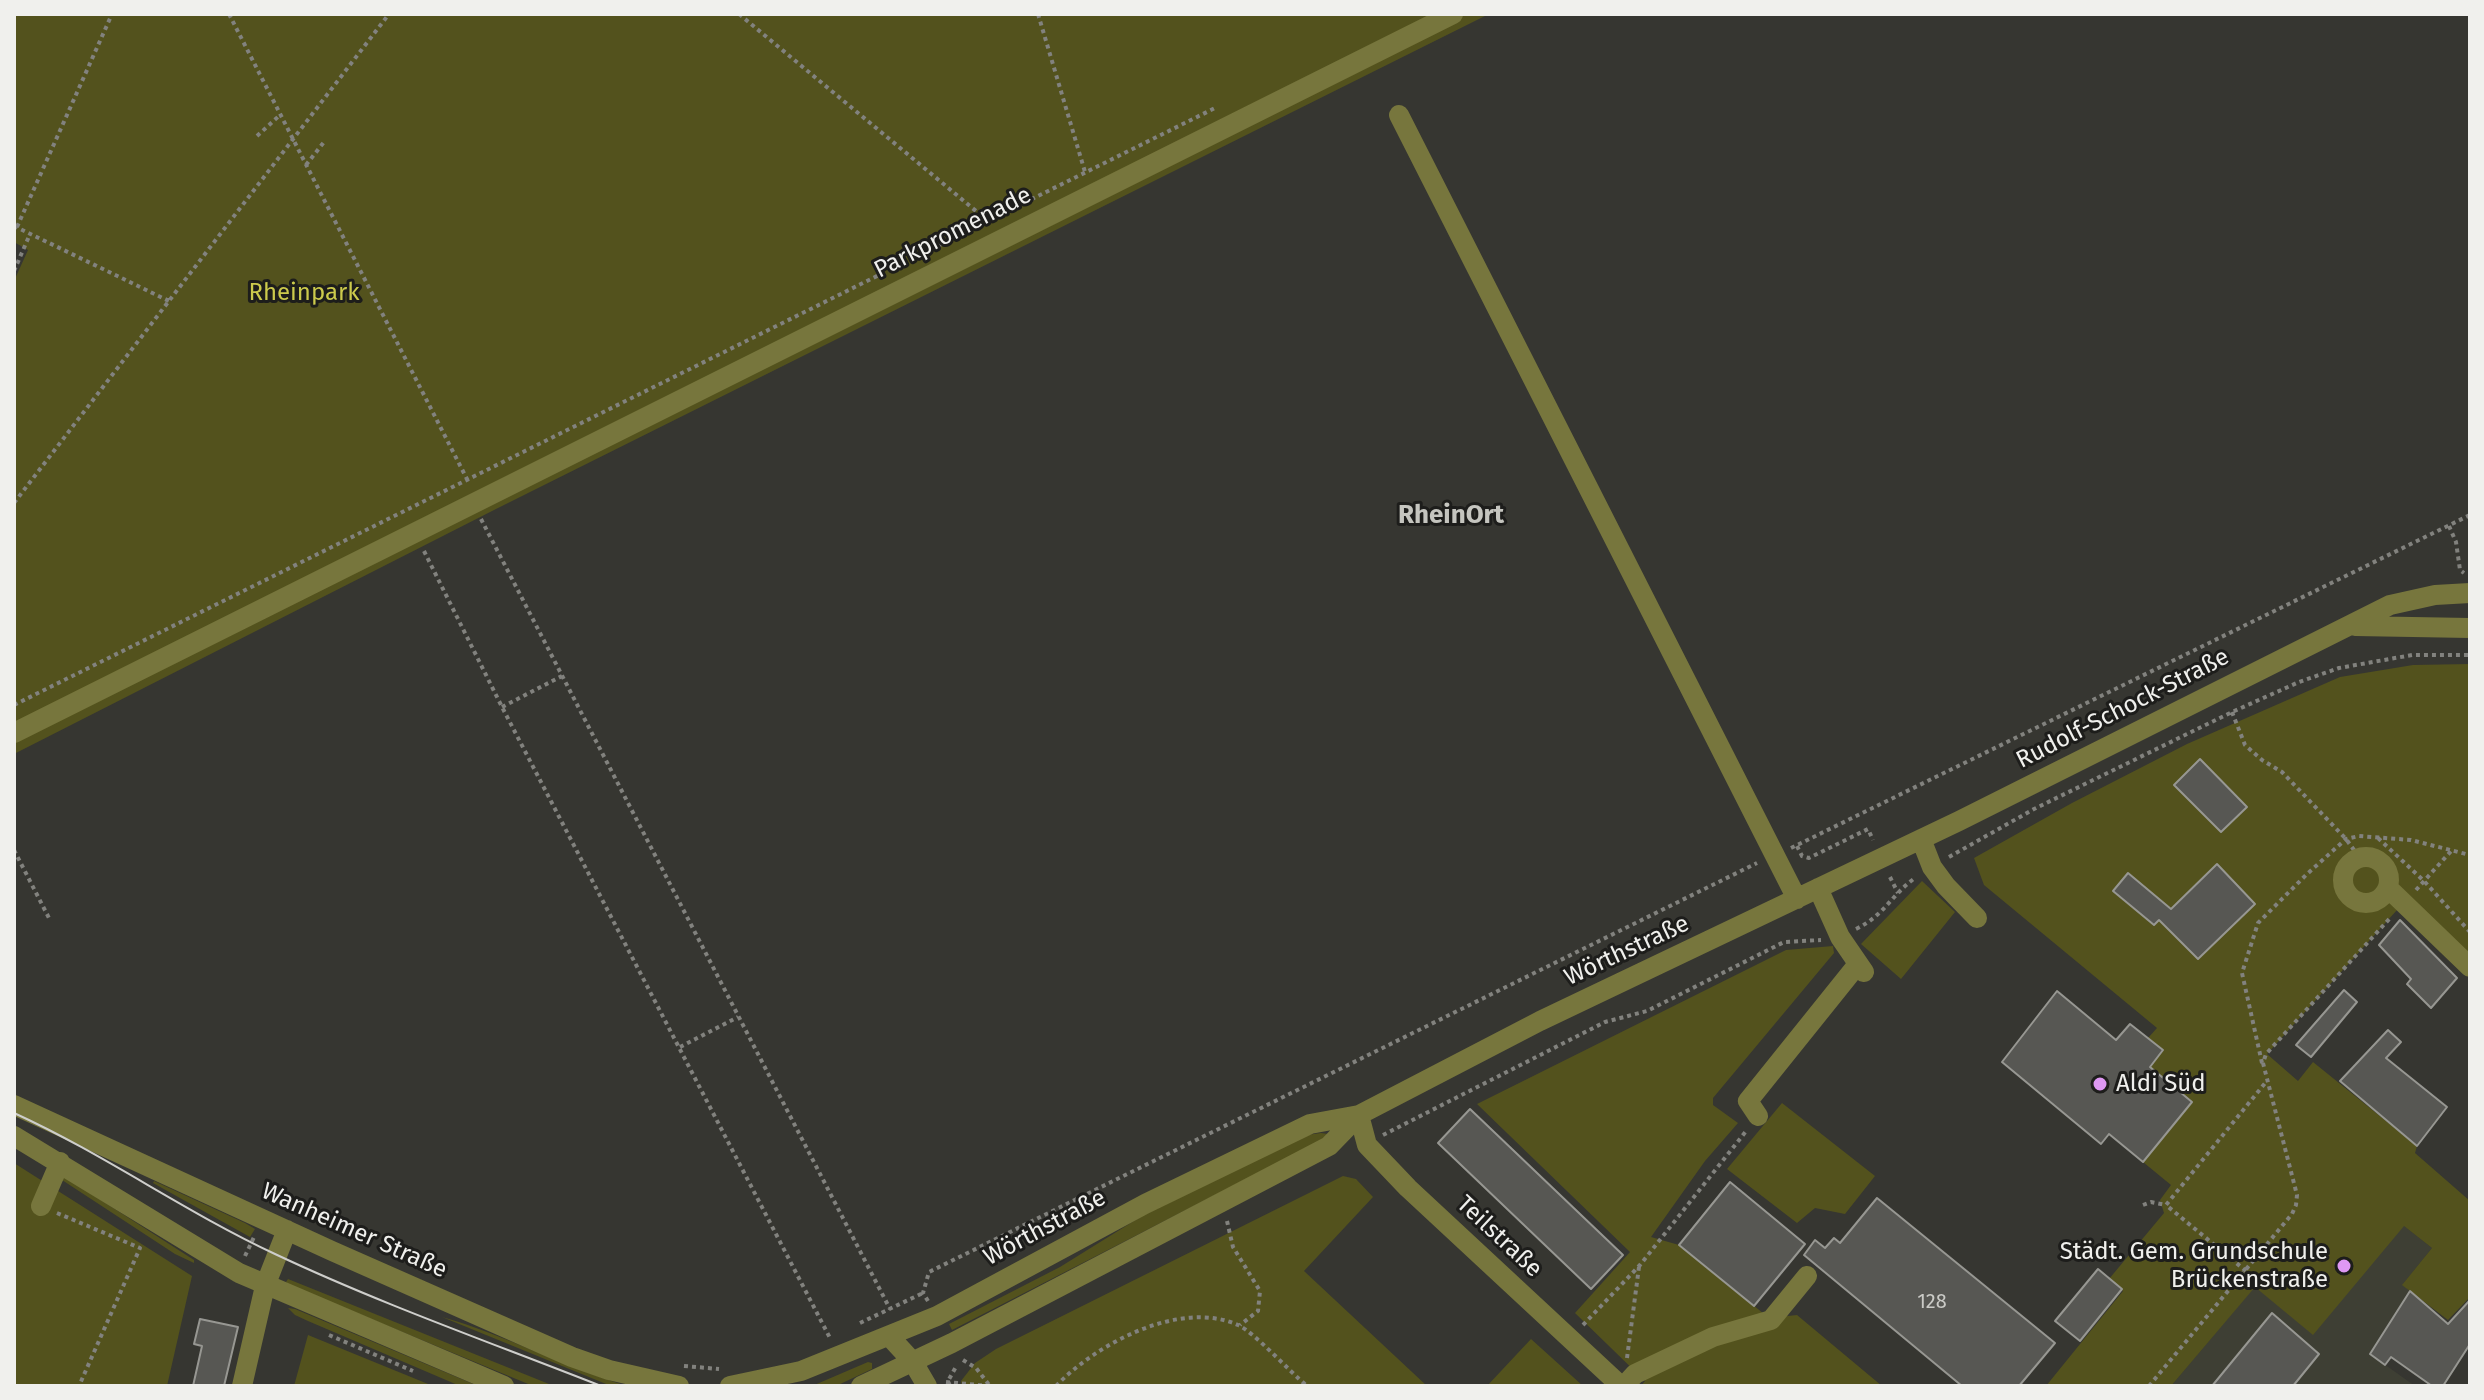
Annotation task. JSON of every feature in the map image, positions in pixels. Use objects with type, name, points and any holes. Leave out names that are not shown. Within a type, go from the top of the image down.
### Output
[{"type":"street","name":"Parkpromenade","points":[[14,733],[1453,14]]},
{"type":"street","points":[[1399,115],[1797,899]]},
{"type":"street","name":"Rudolf-Schock-Straße","points":[[1921,839],[2390,605],[2435,595],[2470,593]]},
{"type":"street","name":"Rudolf-Schock-Straße","points":[[2351,626],[2470,628]]},
{"type":"street","points":[[1921,839],[1932,867],[1977,918]]},
{"type":"street","name":"Wörthstraße","points":[[889,1336],[937,1316],[1145,1204],[1310,1124],[1359,1115],[1540,1021],[1921,839]]},
{"type":"street","points":[[2359,857],[2374,858],[2385,867],[2388,888],[2374,902],[2361,903],[2345,890],[2343,874],[2346,867],[2359,857]]},
{"type":"street","points":[[1758,1116],[1748,1101],[1862,969],[1840,937],[1818,888]]},
{"type":"street","points":[[2388,888],[2470,967]]},
{"type":"street","name":"Wanheimer Straße","points":[[14,1105],[572,1357],[621,1374],[681,1376]]},
{"type":"street","name":"Wörthstraße","points":[[913,1362],[1329,1146],[1359,1115]]},
{"type":"street","name":"Teilstraße","points":[[1359,1115],[1367,1145],[1408,1188],[1570,1338],[1623,1381]]},
{"type":"street","points":[[14,1136],[239,1273],[504,1386]]},
{"type":"street","points":[[41,1206],[60,1162]]},
{"type":"street","points":[[242,1386],[265,1286],[287,1230]]},
{"type":"street","points":[[1623,1381],[1713,1337],[1771,1320],[1807,1276]]},
{"type":"street","points":[[889,1336],[913,1362],[927,1386]]},
{"type":"street","points":[[725,1377],[801,1371],[889,1336]]},
{"type":"street","points":[[889,1336],[892,1379]]},
{"type":"street","points":[[861,1386],[892,1379],[913,1362]]},
{"type":"path","points":[[112,14],[16,227],[169,301]]},
{"type":"path","points":[[229,14],[478,502],[479,515],[890,1309]]},
{"type":"path","points":[[14,503],[389,14]]},
{"type":"path","points":[[739,14],[988,221]]},
{"type":"path","points":[[1038,14],[1085,172]]},
{"type":"path","points":[[14,705],[1225,103]]},
{"type":"path","points":[[257,136],[280,115]]},
{"type":"path","points":[[306,165],[324,142]]},
{"type":"path","points":[[14,271],[30,234]]},
{"type":"path","points":[[857,1325],[923,1293],[929,1272],[1774,854],[1811,839],[2470,515]]},
{"type":"path","points":[[2449,525],[2456,542],[2460,570],[2470,577]]},
{"type":"path","points":[[416,533],[502,707],[830,1338],[819,1342]]},
{"type":"path","points":[[1367,1145],[1401,1123],[1605,1022],[1647,1011],[1784,942],[1840,937],[1883,912],[1898,893],[1932,867],[2034,809],[2232,712],[2339,668],[2412,655],[2470,655]]},
{"type":"path","points":[[502,707],[562,676]]},
{"type":"path","points":[[2232,712],[2245,745],[2282,772],[2346,839],[2359,857]]},
{"type":"path","points":[[2149,1386],[2246,1271],[2296,1205],[2297,1195],[2266,1082],[2242,973],[2258,923],[2346,839],[2359,836],[2411,840],[2470,855]]},
{"type":"path","points":[[2376,837],[2424,881],[2470,932]]},
{"type":"path","points":[[14,850],[50,920]]},
{"type":"path","points":[[2263,1063],[2266,1054],[2452,850]]},
{"type":"path","points":[[680,1047],[738,1017]]},
{"type":"path","points":[[2166,1205],[2266,1082]]},
{"type":"path","points":[[1570,1338],[1640,1265],[1758,1116]]},
{"type":"path","points":[[2143,1205],[2151,1202],[2166,1205],[2246,1271]]},
{"type":"path","points":[[41,1206],[140,1248],[79,1386]]},
{"type":"path","points":[[1226,1219],[1233,1247],[1260,1291],[1258,1311],[1240,1325]]},
{"type":"path","points":[[239,1273],[264,1220]]},
{"type":"path","points":[[1623,1381],[1640,1265]]},
{"type":"path","points":[[1056,1386],[1067,1374],[1110,1344],[1162,1322],[1203,1316],[1240,1325],[1307,1386]]},
{"type":"path","points":[[343,1342],[422,1375]]},
{"type":"path","points":[[976,1352],[952,1369],[949,1384],[990,1386]]},
{"type":"path","points":[[962,1359],[976,1368],[990,1386]]},
{"type":"path","points":[[681,1376],[725,1377]]},
{"type":"shaded area","name":"Städt. Gem. Grundschule Brückenstraße","points":[[2345,1179],[2432,1248],[2403,1284],[2410,1291],[2370,1354],[2415,1386],[2171,1386]]},
{"type":"green space","name":"Rheinpark","points":[[14,14],[1489,14],[496,509],[14,754],[14,281],[28,250],[14,242]]},
{"type":"green space","points":[[2470,664],[2470,963],[2397,910],[2267,1054],[2298,1081],[2313,1062],[2417,1146],[2415,1153],[2470,1201],[2470,1297],[2448,1320],[2402,1285],[2432,1248],[2404,1226],[2313,1335],[2255,1287],[2171,1386],[2046,1386],[2123,1291],[2109,1279],[2164,1213],[2160,1200],[2171,1185],[2143,1162],[2192,1102],[2150,1067],[2162,1051],[2148,1038],[2157,1028],[1984,885],[1974,858],[2187,744],[2340,677],[2413,665]]},
{"type":"green space","points":[[1922,881],[1955,912],[1901,979],[1861,944]]},
{"type":"green space","points":[[1833,946],[1834,953],[1713,1098],[1713,1105],[1738,1123],[1705,1161],[1651,1237],[1679,1245],[1769,1318],[1797,1315],[1882,1386],[1641,1386],[1645,1381],[1575,1313],[1630,1252],[1477,1104],[1786,950]]},
{"type":"green space","points":[[1782,1103],[1875,1176],[1845,1214],[1815,1208],[1797,1223],[1727,1169]]},
{"type":"green space","points":[[1328,1134],[1324,1139],[952,1330],[949,1324],[1060,1267],[1142,1216],[1307,1135]]},
{"type":"green space","points":[[14,1163],[192,1276],[167,1386],[14,1386]]},
{"type":"green space","points":[[62,1175],[194,1260],[194,1263],[175,1254],[59,1178]]},
{"type":"green space","points":[[1343,1176],[1356,1179],[1373,1197],[1304,1271],[1427,1386],[962,1386],[961,1381],[975,1363],[996,1349]]},
{"type":"green space","points":[[154,1181],[245,1223],[255,1229],[250,1237]]},
{"type":"green space","points":[[288,1279],[554,1386],[533,1386],[289,1285],[286,1282]]},
{"type":"green space","points":[[288,1308],[478,1386],[460,1386],[308,1321]]},
{"type":"green space","points":[[442,1317],[489,1333],[627,1386],[611,1386]]},
{"type":"green space","points":[[308,1335],[433,1386],[294,1386]]},
{"type":"green space","points":[[1531,1339],[1583,1386],[1487,1386]]},
{"type":"green space","points":[[872,1363],[872,1369],[836,1386],[812,1386]]},
{"type":"building","points":[[2200,759],[2247,807],[2221,832],[2174,785]]},
{"type":"building","points":[[2217,864],[2255,904],[2198,959],[2159,920],[2154,925],[2113,891],[2128,873],[2171,909]]},
{"type":"building","points":[[2400,920],[2457,978],[2431,1008],[2407,984],[2411,979],[2379,945]]},
{"type":"building","points":[[2344,990],[2357,1002],[2311,1057],[2296,1045]]},
{"type":"building","name":"Aldi Süd","points":[[2057,991],[2116,1040],[2130,1024],[2163,1050],[2150,1067],[2192,1102],[2143,1162],[2109,1134],[2101,1144],[2002,1062]]},
{"type":"building","points":[[2388,1030],[2401,1042],[2386,1058],[2447,1107],[2417,1146],[2340,1081]]},
{"type":"building","points":[[1470,1109],[1623,1255],[1591,1289],[1438,1143]]},
{"type":"building","points":[[1730,1182],[1805,1244],[1754,1306],[1679,1245]]},
{"type":"building","points":[[1877,1198],[2055,1343],[2019,1386],[1962,1386],[1804,1255],[1815,1240],[1825,1248],[1834,1238],[1840,1243]]},
{"type":"building","points":[[2098,1269],[2122,1289],[2080,1341],[2055,1321]]},
{"type":"building","points":[[2410,1291],[2448,1324],[2470,1300],[2470,1344],[2443,1386],[2432,1386],[2391,1357],[2385,1365],[2370,1354]]},
{"type":"building","points":[[2272,1313],[2319,1354],[2293,1386],[2212,1386]]},
{"type":"building","points":[[200,1319],[238,1327],[224,1386],[193,1386],[202,1346],[194,1344]]},
{"type":"tram line","points":[[14,1113],[275,1254],[396,1306],[601,1386]]},
{"type":"place","name":"Aldi Süd","points":[[2100,1084]]},
{"type":"place","name":"Städt. Gem. Grundschule Brückenstraße","points":[[2344,1266]]},
{"type":"district","name":"RheinOrt","points":[[1451,516]]}]
